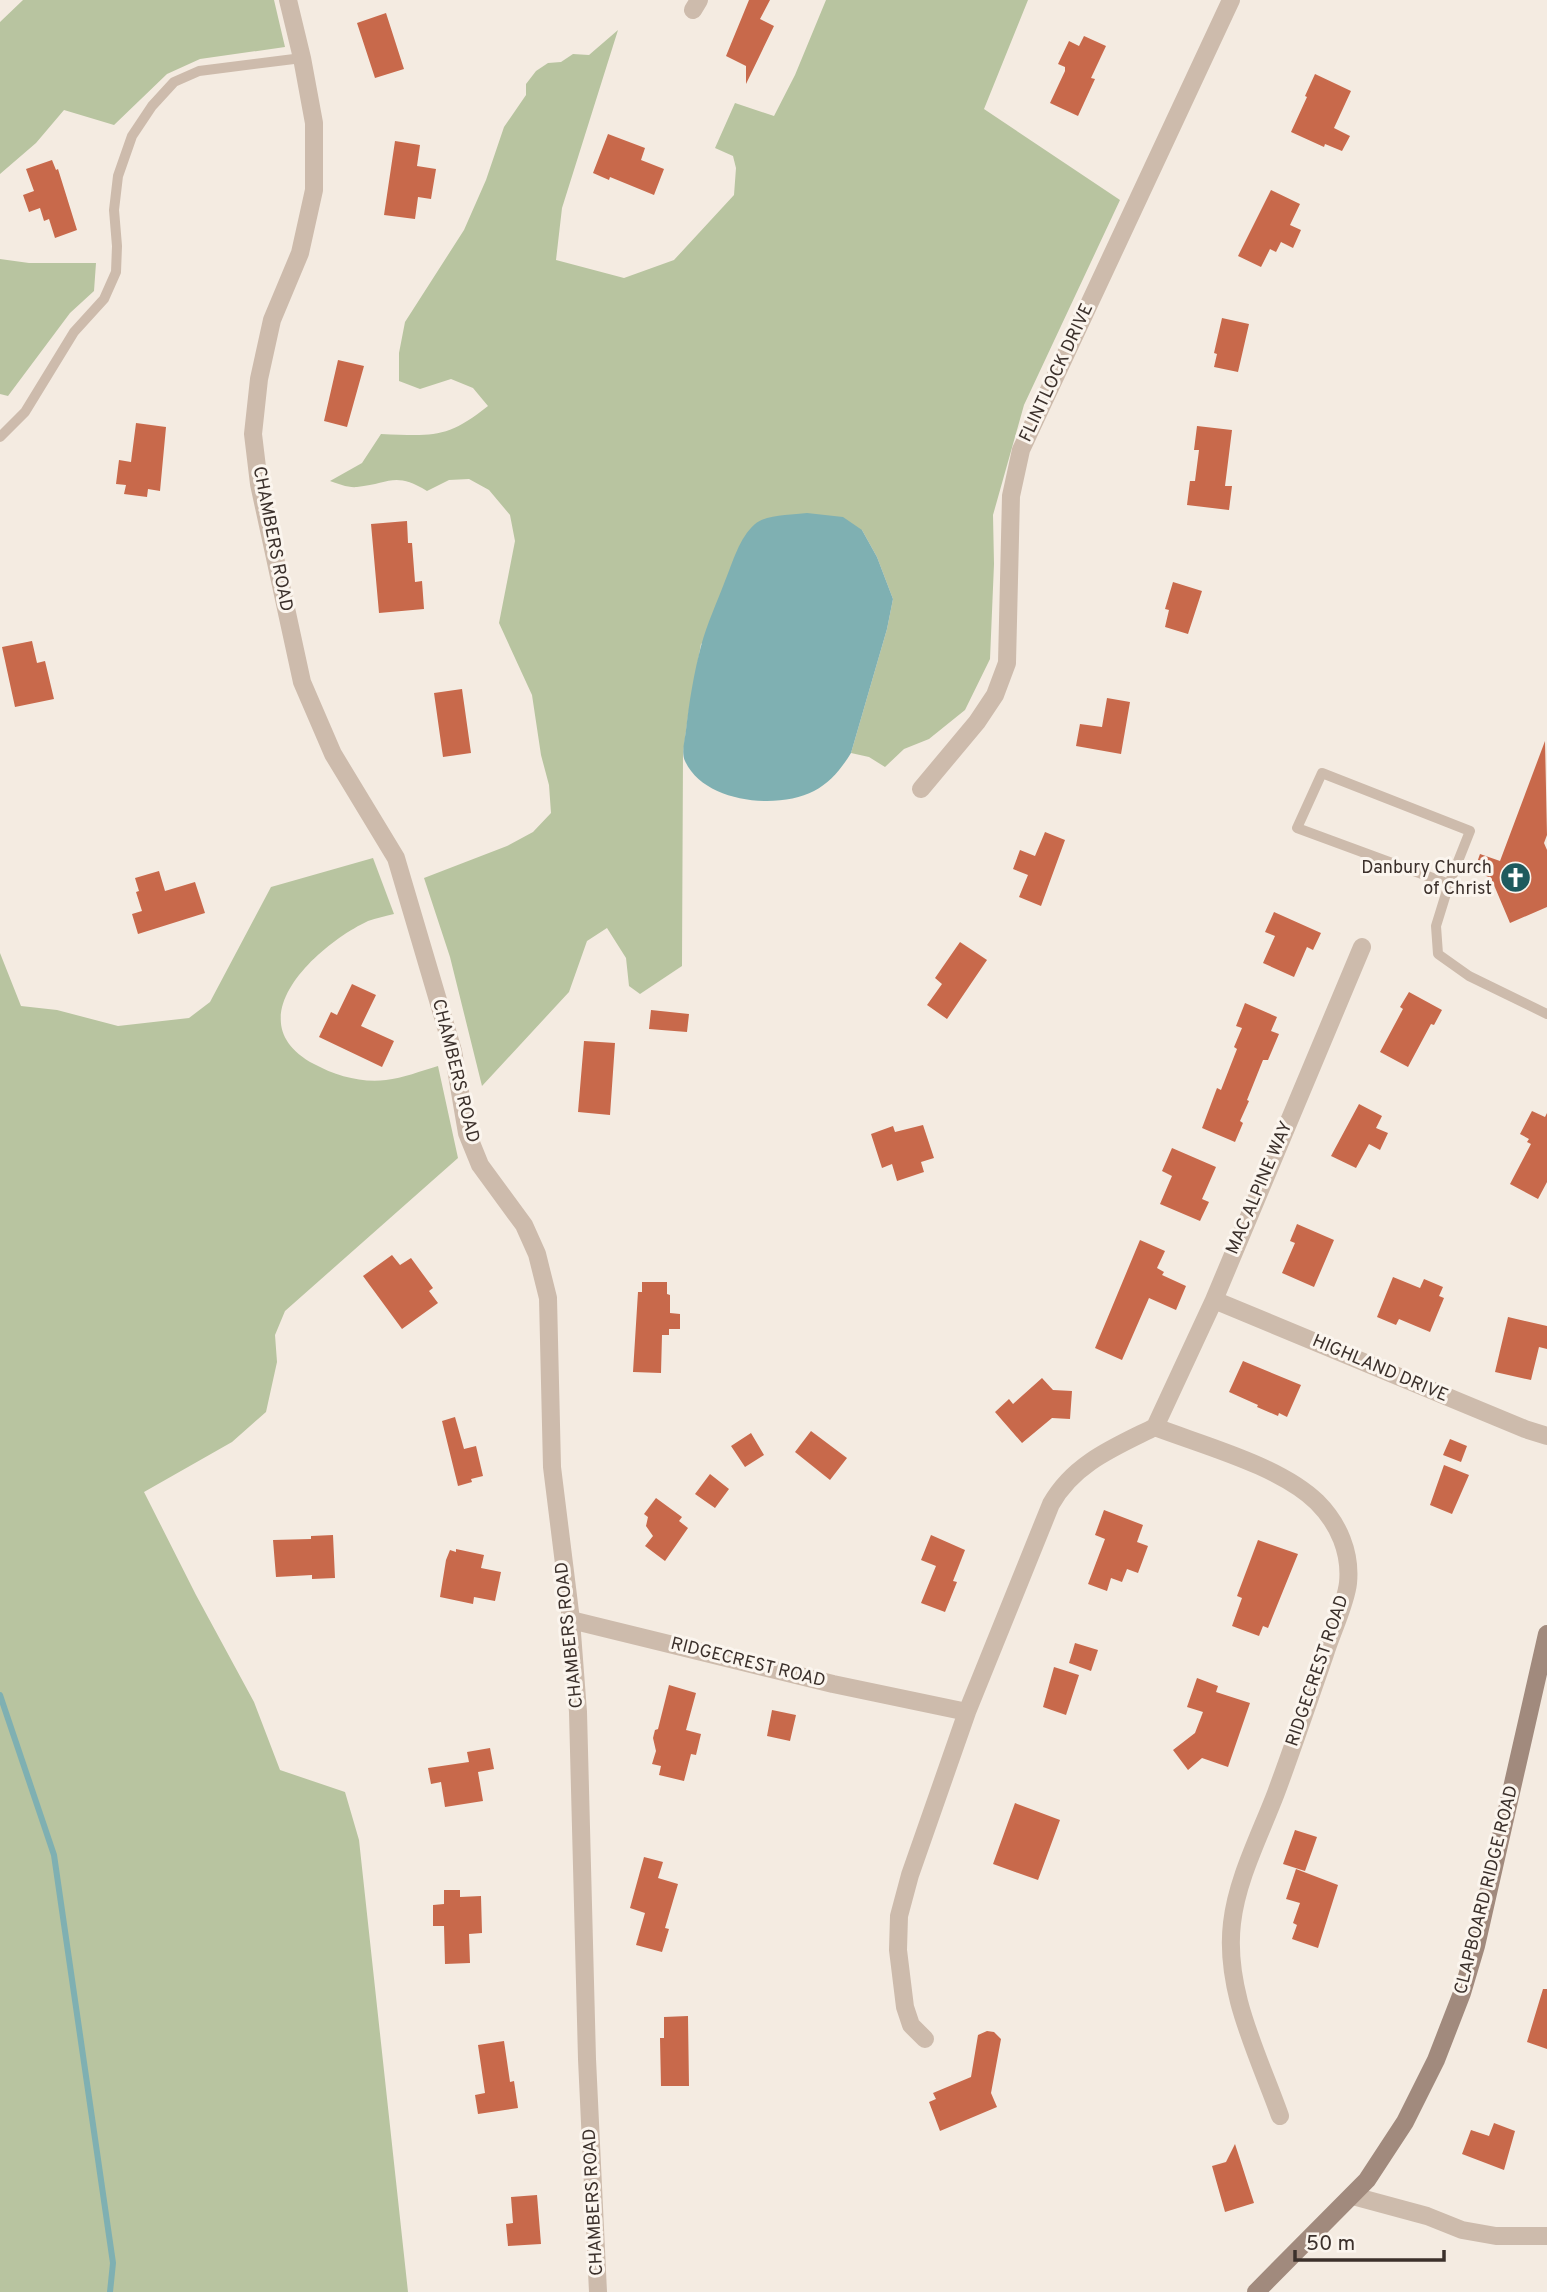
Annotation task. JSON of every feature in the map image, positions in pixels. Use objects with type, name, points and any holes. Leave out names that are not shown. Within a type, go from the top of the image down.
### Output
[{"type":"main road","name":"CLAPBOARD RIDGE ROAD","points":[[1256,2292],[1367,2180],[1405,2122],[1436,2060],[1462,1993],[1488,1896],[1547,1634]]},
{"type":"street","name":"CHAMBERS ROAD","points":[[288,0],[314,124],[314,190],[300,253],[272,320],[259,379],[253,434],[259,484],[302,682],[334,754],[396,858],[453,1051],[467,1133],[480,1165],[524,1226],[537,1254],[548,1298],[552,1467],[571,1620],[578,1712],[587,2059],[598,2292]]},
{"type":"street","name":"FLINTLOCK DRIVE","points":[[921,789],[977,722],[995,695],[1007,663],[1011,496],[1021,450],[1231,0]]},
{"type":"street","name":"MAC ALPINE WAY","points":[[1155,1427],[1214,1300],[1362,947]]},
{"type":"street","name":"HIGHLAND DRIVE","points":[[1214,1300],[1525,1430],[1547,1436]]},
{"type":"street","name":"RIDGECREST ROAD","points":[[1155,1427],[1262,1468],[1298,1488],[1316,1501],[1328,1515],[1339,1531],[1346,1550],[1348,1585],[1285,1768],[1244,1875],[1232,1920],[1232,1970],[1237,1997],[1280,2116]]},
{"type":"street","points":[[925,2039],[911,2025],[905,2007],[898,1950],[900,1916],[910,1875],[967,1712],[1046,1516],[1060,1489],[1083,1465],[1155,1427]]},
{"type":"street","name":"RIDGECREST ROAD","points":[[571,1620],[833,1684],[967,1712]]},
{"type":"street","points":[[1353,2196],[1427,2216],[1462,2230],[1496,2236],[1547,2236]]},
{"type":"lane","points":[[0,437],[24,412],[74,332],[104,299],[116,272],[114,210],[118,176],[132,136],[152,106],[174,82],[199,71],[302,58]]},
{"type":"lane","points":[[1449,884],[1297,828],[1322,773],[1470,831],[1436,926],[1438,954],[1469,975],[1547,1014]]},
{"type":"green space","points":[[23,0],[274,0],[285,47],[200,59],[167,74],[114,125],[64,110],[36,143],[0,174],[0,22]]},
{"type":"green space","points":[[826,0],[1028,0],[984,109],[1120,200],[1024,405],[993,515],[990,659],[965,710],[929,739],[904,749],[885,767],[869,757],[851,753],[887,629],[893,599],[877,557],[862,530],[701,644],[683,754],[682,966],[640,994],[629,986],[626,958],[607,928],[587,941],[569,992],[482,1086],[450,957],[424,878],[507,846],[533,832],[551,813],[549,785],[541,755],[532,695],[499,623],[515,541],[510,515],[489,490],[469,479],[449,480],[427,491],[399,480],[354,487],[330,481],[362,463],[381,434],[426,435],[450,430],[488,406],[473,388],[451,379],[420,389],[399,381],[399,353],[405,322],[464,230],[486,180],[504,127],[526,95],[526,84],[536,71],[548,63],[561,62],[573,54],[589,55],[618,30],[562,208],[556,260],[624,278],[674,260],[734,195],[736,168],[733,156],[715,148],[735,103],[774,116],[795,75]]},
{"type":"green space","points":[[0,259],[29,263],[96,263],[94,291],[70,313],[8,396],[0,394]]},
{"type":"green space","points":[[373,858],[394,914],[368,921],[348,932],[307,965],[292,985],[282,1006],[282,1027],[291,1046],[314,1064],[349,1078],[386,1080],[438,1066],[458,1158],[285,1311],[275,1335],[277,1362],[266,1412],[232,1442],[144,1492],[254,1702],[280,1770],[345,1792],[359,1840],[408,2292],[0,2292],[0,953],[21,1006],[57,1010],[118,1026],[189,1018],[210,1002],[271,887]]},
{"type":"water","points":[[807,513],[843,517],[862,530],[877,557],[893,599],[887,629],[851,753],[839,770],[820,787],[799,797],[762,801],[743,799],[708,786],[695,775],[685,761],[683,754],[696,667],[709,621],[734,558],[749,530],[766,518]]},
{"type":"building","points":[[749,0],[770,0],[760,19],[774,26],[746,84],[746,66],[726,56]]},
{"type":"building","points":[[386,13],[404,69],[375,78],[357,23]]},
{"type":"building","points":[[1084,36],[1106,46],[1078,116],[1050,103],[1065,71],[1065,67],[1058,64],[1069,41],[1079,46]]},
{"type":"building","points":[[1315,74],[1351,91],[1334,128],[1350,136],[1342,151],[1325,144],[1324,147],[1291,132]]},
{"type":"building","points":[[608,134],[645,148],[641,160],[664,169],[654,195],[593,173]]},
{"type":"building","points":[[395,141],[420,145],[417,166],[436,169],[431,199],[418,197],[415,219],[384,215]]},
{"type":"building","points":[[52,160],[56,170],[58,169],[77,230],[55,238],[49,219],[44,221],[40,208],[29,212],[23,195],[34,191],[26,169]]},
{"type":"building","points":[[1271,190],[1300,204],[1290,225],[1301,230],[1293,248],[1281,242],[1276,252],[1270,249],[1261,267],[1238,256]]},
{"type":"building","points":[[1222,318],[1249,324],[1238,372],[1214,367],[1217,354],[1214,353]]},
{"type":"building","points":[[338,360],[364,366],[347,427],[324,421]]},
{"type":"building","points":[[136,423],[166,427],[160,491],[148,489],[147,497],[124,494],[126,485],[116,484],[119,460],[131,462]]},
{"type":"building","points":[[1197,426],[1232,430],[1225,486],[1232,486],[1229,510],[1187,505],[1190,481],[1195,481],[1199,450],[1194,450]]},
{"type":"building","points":[[407,521],[415,582],[422,581],[424,609],[379,613],[371,524]]},
{"type":"building","points":[[1173,582],[1202,591],[1188,634],[1165,627],[1169,610],[1165,609]]},
{"type":"building","points":[[32,641],[37,663],[45,661],[54,699],[15,707],[2,647]]},
{"type":"building","points":[[462,689],[471,753],[443,757],[434,693]]},
{"type":"building","points":[[1107,698],[1130,702],[1121,754],[1076,746],[1080,724],[1102,727]]},
{"type":"building","points":[[1545,741],[1547,835],[1544,843],[1547,850],[1547,907],[1510,923],[1491,878],[1474,871],[1480,854],[1500,861]]},
{"type":"building","points":[[1045,832],[1065,840],[1041,906],[1019,897],[1028,875],[1013,869],[1020,850],[1035,856]]},
{"type":"building","points":[[159,871],[165,891],[195,882],[205,913],[138,934],[132,914],[142,911],[135,878]]},
{"type":"building","points":[[1274,912],[1321,933],[1313,950],[1307,947],[1294,977],[1263,963],[1275,936],[1265,932]]},
{"type":"building","points":[[960,942],[987,960],[947,1019],[927,1005],[942,984],[935,978]]},
{"type":"building","points":[[352,984],[376,995],[361,1026],[394,1041],[382,1067],[319,1037],[331,1012],[337,1015]]},
{"type":"building","points":[[1409,992],[1442,1010],[1434,1025],[1431,1024],[1408,1067],[1380,1052]]},
{"type":"building","points":[[1245,1003],[1277,1017],[1271,1031],[1279,1034],[1268,1060],[1263,1060],[1247,1100],[1249,1101],[1240,1121],[1243,1123],[1235,1142],[1202,1128],[1217,1088],[1221,1090],[1237,1049],[1234,1047],[1242,1028],[1236,1026]]},
{"type":"building","points":[[651,1010],[689,1014],[687,1032],[649,1029]]},
{"type":"building","points":[[584,1041],[615,1043],[610,1115],[578,1112]]},
{"type":"building","points":[[1359,1104],[1382,1116],[1376,1128],[1388,1133],[1380,1150],[1369,1144],[1356,1168],[1331,1156]]},
{"type":"building","points":[[1532,1111],[1545,1117],[1547,1113],[1547,1182],[1538,1199],[1510,1184],[1531,1144],[1527,1142],[1529,1139],[1520,1134]]},
{"type":"building","points":[[923,1125],[934,1158],[921,1162],[924,1172],[897,1181],[892,1164],[882,1168],[871,1134],[893,1126],[895,1132]]},
{"type":"building","points":[[1172,1148],[1216,1167],[1202,1199],[1209,1202],[1200,1221],[1160,1204],[1172,1176],[1162,1171]]},
{"type":"building","points":[[1297,1224],[1334,1240],[1314,1287],[1282,1273],[1295,1243],[1290,1241]]},
{"type":"building","points":[[1140,1240],[1165,1251],[1157,1268],[1164,1272],[1162,1275],[1186,1286],[1176,1310],[1149,1298],[1122,1360],[1095,1348]]},
{"type":"building","points":[[392,1255],[400,1265],[411,1258],[433,1288],[429,1291],[438,1303],[402,1329],[363,1276]]},
{"type":"building","points":[[1393,1277],[1420,1288],[1424,1279],[1443,1287],[1439,1296],[1444,1298],[1430,1332],[1399,1319],[1396,1325],[1377,1317]]},
{"type":"building","points":[[642,1282],[667,1282],[670,1313],[680,1314],[680,1329],[669,1329],[669,1335],[662,1335],[661,1373],[633,1372],[638,1292],[642,1292]]},
{"type":"building","points":[[1508,1317],[1547,1326],[1547,1349],[1539,1347],[1531,1380],[1495,1372]]},
{"type":"building","points":[[1243,1361],[1301,1385],[1287,1417],[1257,1407],[1258,1405],[1229,1392]]},
{"type":"building","points":[[1042,1378],[1053,1390],[1072,1391],[1070,1419],[1052,1418],[1022,1443],[995,1412],[1009,1399],[1013,1404]]},
{"type":"building","points":[[455,1417],[464,1449],[476,1446],[483,1476],[458,1486],[442,1421]]},
{"type":"building","points":[[811,1431],[847,1458],[830,1480],[795,1452]]},
{"type":"building","points":[[751,1433],[764,1455],[745,1467],[731,1446]]},
{"type":"building","points":[[1450,1439],[1467,1446],[1461,1462],[1443,1455]]},
{"type":"building","points":[[1444,1465],[1469,1475],[1452,1514],[1430,1505]]},
{"type":"building","points":[[710,1474],[729,1489],[715,1508],[695,1494]]},
{"type":"building","points":[[656,1498],[682,1517],[679,1521],[688,1528],[665,1561],[645,1546],[653,1536],[646,1526],[648,1517],[644,1514]]},
{"type":"building","points":[[1104,1510],[1143,1525],[1137,1542],[1148,1546],[1138,1573],[1127,1569],[1122,1582],[1111,1578],[1107,1591],[1088,1584],[1105,1539],[1095,1535]]},
{"type":"building","points":[[333,1535],[335,1578],[312,1579],[312,1575],[276,1577],[273,1540],[311,1539],[311,1536]]},
{"type":"building","points":[[931,1535],[965,1550],[953,1581],[957,1582],[945,1612],[921,1603],[936,1566],[921,1560]]},
{"type":"building","points":[[1258,1540],[1298,1554],[1268,1628],[1263,1626],[1259,1636],[1232,1626],[1242,1598],[1237,1596]]},
{"type":"building","points":[[456,1549],[484,1555],[481,1568],[501,1572],[495,1601],[474,1597],[473,1604],[440,1597],[446,1560],[450,1550],[456,1552]]},
{"type":"building","points":[[1075,1643],[1098,1650],[1091,1671],[1069,1663]]},
{"type":"building","points":[[1054,1667],[1079,1675],[1066,1715],[1043,1707]]},
{"type":"building","points":[[1197,1678],[1218,1686],[1216,1692],[1250,1703],[1228,1767],[1202,1758],[1188,1770],[1173,1750],[1195,1733],[1203,1712],[1187,1707]]},
{"type":"building","points":[[669,1685],[696,1693],[686,1730],[701,1734],[696,1755],[691,1754],[684,1781],[659,1775],[661,1766],[652,1764],[656,1751],[653,1738],[655,1730],[658,1729]]},
{"type":"building","points":[[772,1710],[796,1715],[790,1741],[767,1736]]},
{"type":"building","points":[[490,1748],[494,1769],[478,1772],[483,1801],[445,1807],[441,1782],[431,1784],[428,1768],[469,1762],[467,1752]]},
{"type":"building","points":[[1015,1803],[1060,1820],[1038,1880],[993,1864]]},
{"type":"building","points":[[1295,1830],[1317,1837],[1305,1871],[1283,1864]]},
{"type":"building","points":[[644,1857],[663,1862],[658,1878],[678,1884],[665,1928],[669,1929],[662,1952],[636,1945],[645,1913],[630,1908]]},
{"type":"building","points":[[1296,1869],[1338,1885],[1318,1948],[1292,1939],[1297,1925],[1293,1923],[1300,1903],[1286,1899]]},
{"type":"building","points":[[444,1890],[460,1890],[460,1897],[481,1896],[482,1933],[469,1934],[470,1963],[445,1964],[444,1926],[433,1926],[433,1905],[444,1904]]},
{"type":"building","points":[[1543,1989],[1547,1989],[1547,2049],[1527,2042]]},
{"type":"building","points":[[688,2016],[689,2086],[661,2086],[660,2038],[664,2038],[664,2017]]},
{"type":"building","points":[[987,2031],[994,2032],[1001,2039],[991,2093],[997,2107],[940,2131],[929,2102],[936,2099],[933,2093],[971,2077],[978,2035]]},
{"type":"building","points":[[504,2041],[510,2082],[514,2081],[518,2108],[478,2114],[475,2095],[485,2093],[478,2045]]},
{"type":"building","points":[[1494,2123],[1515,2131],[1504,2170],[1462,2154],[1471,2130],[1489,2136]]},
{"type":"building","points":[[1235,2144],[1254,2203],[1225,2212],[1212,2166],[1226,2162]]},
{"type":"building","points":[[537,2195],[541,2244],[508,2246],[506,2224],[513,2223],[511,2197]]},
{"type":"waterway","points":[[0,1695],[54,1855],[113,2263],[110,2292]]},
{"type":"place","name":"Danbury Church of Christ","points":[[1515,878]]}]
